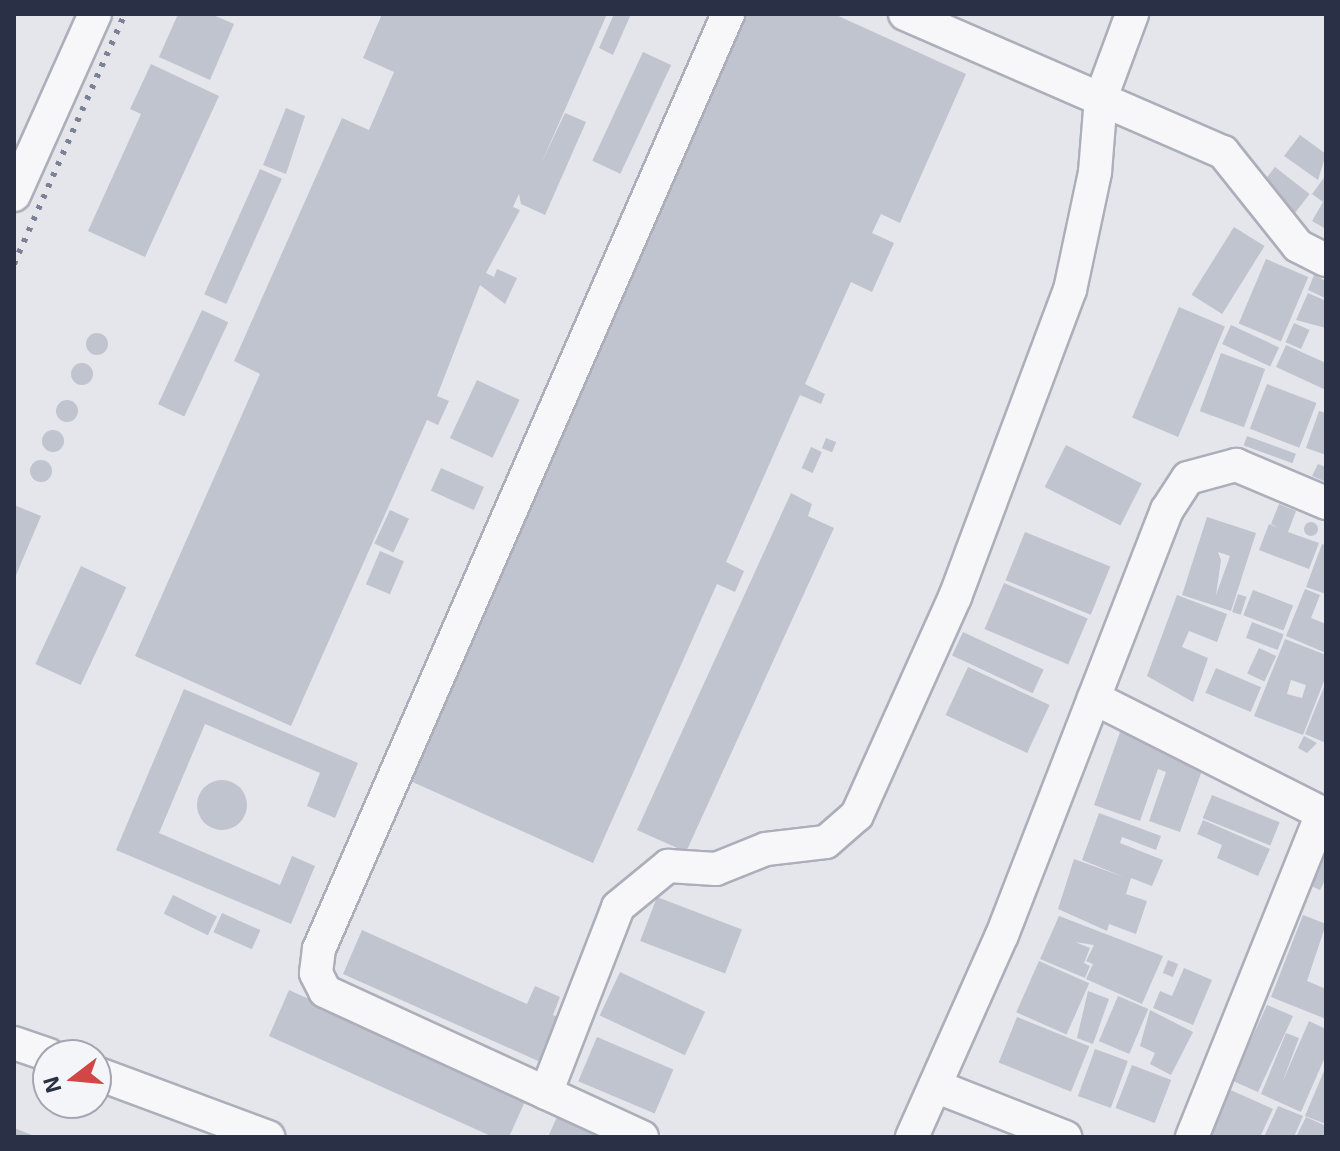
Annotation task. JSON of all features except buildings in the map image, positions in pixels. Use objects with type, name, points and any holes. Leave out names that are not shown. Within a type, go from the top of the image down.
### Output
[{"type":"street","points":[[14,195],[95,14]]},
{"type":"street","points":[[642,1137],[325,991],[316,973],[319,949],[728,14]]},
{"type":"street","points":[[905,14],[1223,152],[1298,246],[1326,260]]},
{"type":"street","points":[[546,1093],[618,907],[668,866],[716,869],[766,849],[826,842],[857,815],[955,597],[1070,290],[1095,172],[1101,98],[1132,14]]},
{"type":"street","points":[[912,1137],[1094,698],[1167,510],[1188,478],[1236,465],[1326,503]]},
{"type":"street","points":[[1094,698],[1324,814],[1192,1137]]},
{"type":"street","points":[[112,1079],[268,1137]]},
{"type":"street","points":[[935,1086],[1065,1137]]},
{"type":"railway","points":[[14,264],[125,14]]}]
